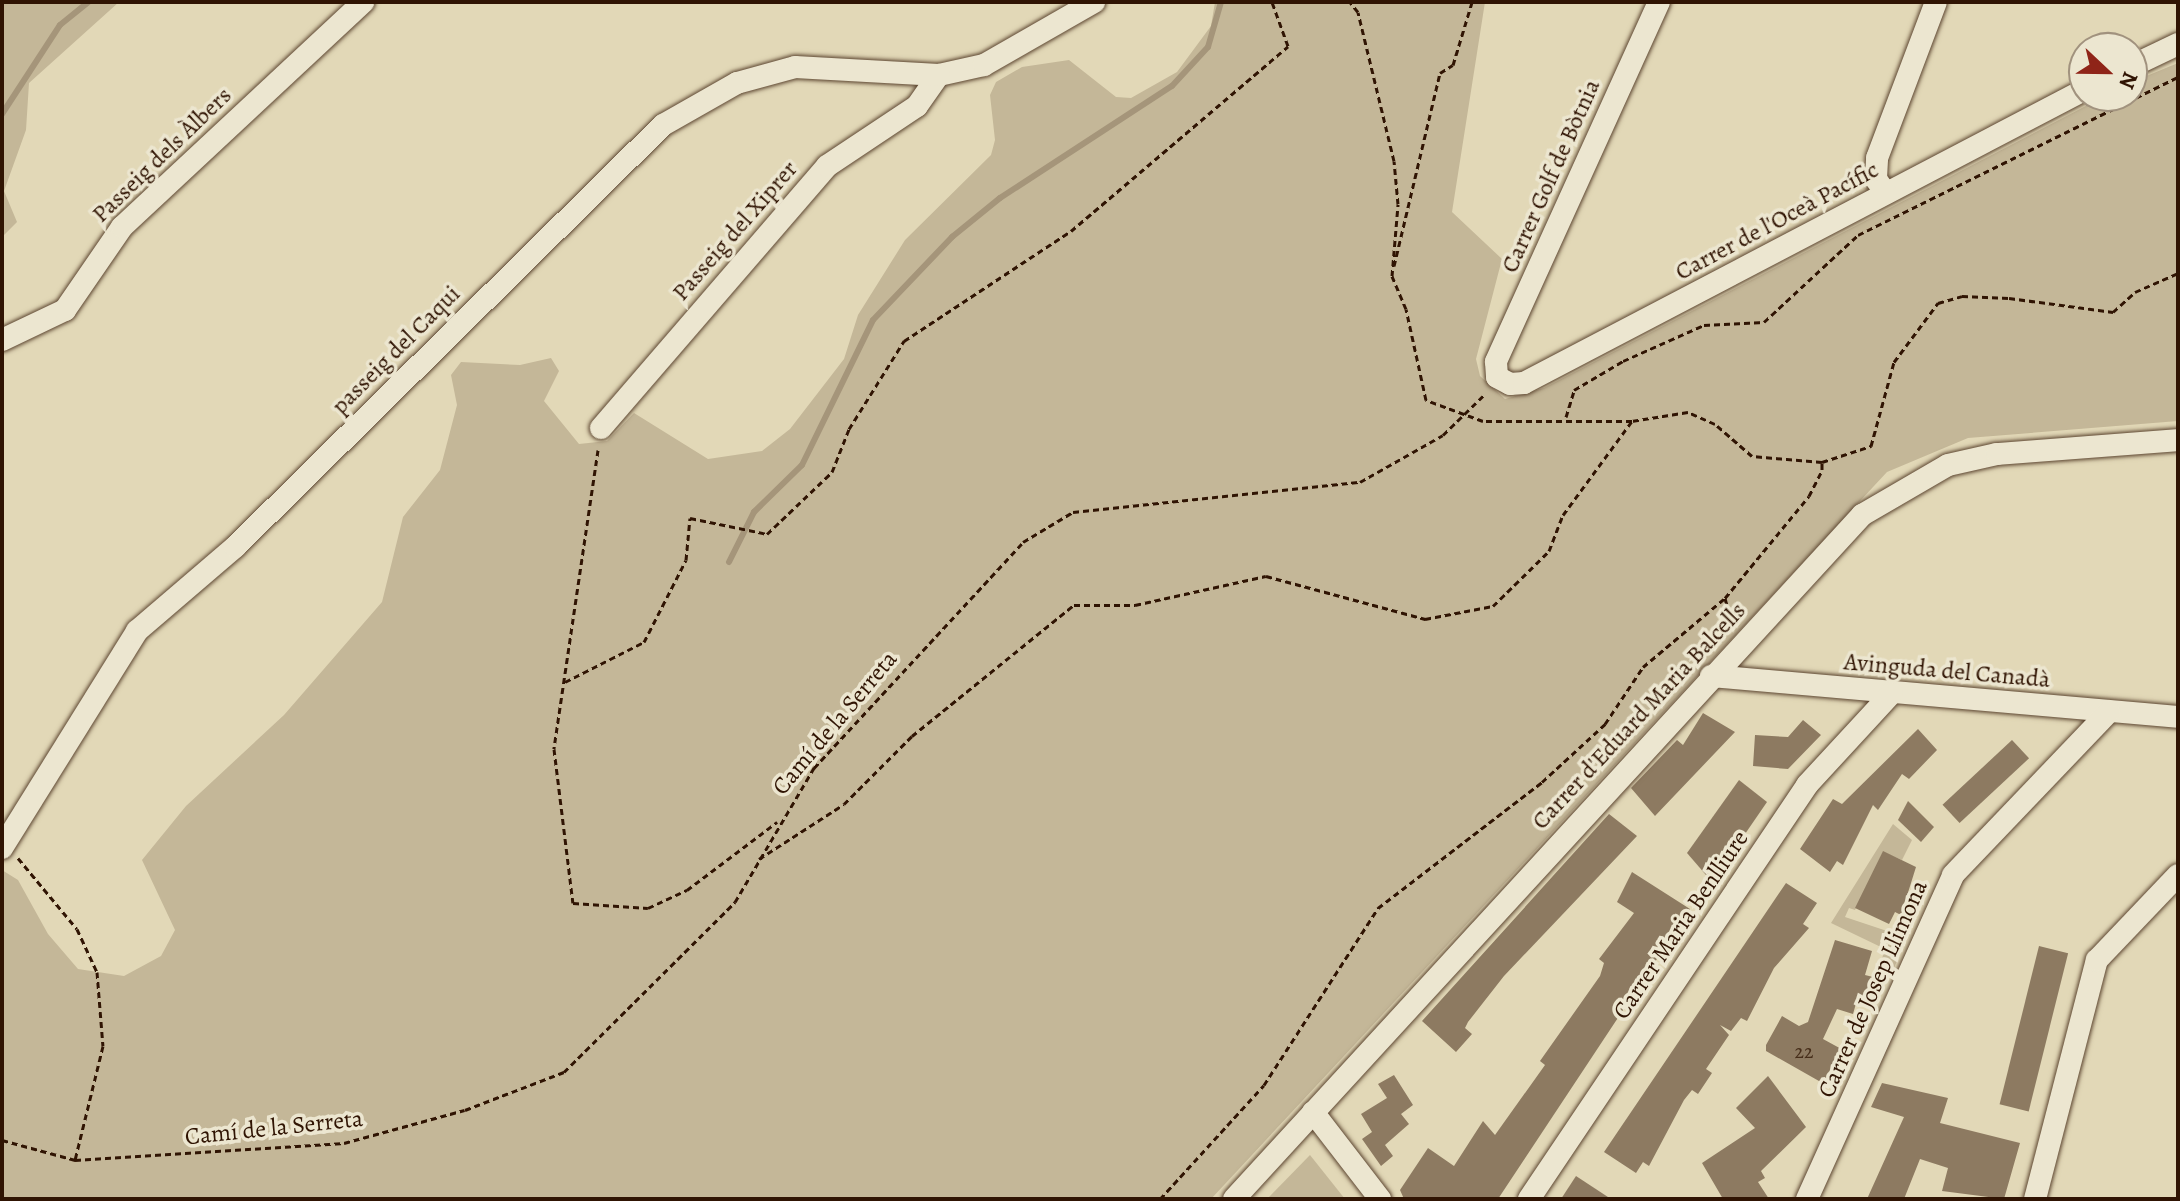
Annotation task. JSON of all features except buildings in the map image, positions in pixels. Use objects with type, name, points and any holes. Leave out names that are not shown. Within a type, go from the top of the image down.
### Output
[{"type":"street","name":"Passeig dels Àlbers","points":[[2,340],[65,310],[122,227],[363,2]]},
{"type":"street","points":[[939,75],[984,65],[1094,2]]},
{"type":"street","name":"Carrer Golf de Bòtnia","points":[[1498,376],[1659,2]]},
{"type":"street","points":[[1886,193],[1876,179],[1877,158],[1936,2]]},
{"type":"street","points":[[2148,58],[2178,44]]},
{"type":"street","name":"passeig del Caqui","points":[[3,846],[137,631],[235,547],[663,125],[737,83],[795,67],[939,75]]},
{"type":"street","name":"Passeig del Xiprer","points":[[601,428],[806,185],[917,106],[939,75]]},
{"type":"street","name":"Carrer de l'Oceà Pacífic","points":[[1498,376],[1524,383],[2068,98]]},
{"type":"street","name":"Carrer d'Eduard Maria Balcells","points":[[1234,1199],[1862,515],[1948,465],[1997,454],[2178,440]]},
{"type":"street","name":"Avinguda del Canadà","points":[[1711,676],[2178,717]]},
{"type":"street","name":"Carrer Maria Benlliure","points":[[1529,1199],[1807,785],[1892,693]]},
{"type":"street","name":"Carrer de Josep Llimona","points":[[1807,1199],[1953,875],[2109,712]]},
{"type":"street","points":[[2035,1199],[2097,960],[2178,875]]},
{"type":"street","points":[[1313,1112],[1380,1199]]},
{"type":"path","points":[[565,682],[644,642],[686,560],[690,518],[767,534],[832,472],[849,429],[904,341],[1071,231],[1288,46],[1272,2]]},
{"type":"path","points":[[1350,2],[1358,12],[1394,161],[1398,204],[1392,276],[1426,400],[1461,416],[1632,421],[1688,412],[1715,424],[1752,456],[1822,462],[1871,446],[1894,362],[1938,303],[1962,296],[2009,298],[2113,312],[2135,292],[2178,273]]},
{"type":"path","points":[[1392,276],[1440,73],[1453,65],[1472,2]]},
{"type":"path","points":[[1566,417],[1574,390],[1623,361],[1704,325],[1764,322],[1858,235],[2178,77]]},
{"type":"path","name":"Camí de la Serreta","points":[[2,1140],[75,1160],[344,1143],[465,1110],[564,1072],[735,902],[780,820],[825,756],[1023,542],[1073,512],[1360,482],[1443,435],[1498,376]]},
{"type":"path","points":[[759,859],[844,804],[912,736],[1074,605],[1135,605],[1266,576],[1425,619],[1493,606],[1549,551],[1563,515],[1632,421]]},
{"type":"path","points":[[601,428],[554,749],[573,903],[648,908],[687,890],[780,820]]},
{"type":"path","points":[[1160,1199],[1264,1085],[1378,908],[1542,782],[1605,724],[1643,667],[1725,598],[1809,496],[1822,462]]},
{"type":"path","points":[[1725,598],[1727,621],[1745,639]]},
{"type":"path","points":[[3,846],[77,929],[97,972],[103,1046],[75,1160]]},
{"type":"shaded area","points":[[2,2],[119,2],[29,83],[26,130],[4,191],[17,222],[2,237]]},
{"type":"shaded area","points":[[1215,2],[1485,2],[1452,212],[1502,259],[1476,359],[1480,376],[1505,399],[1544,388],[2074,112],[2148,112],[2148,75],[2178,63],[2178,421],[1968,438],[1887,472],[1211,1199],[2,1199],[2,870],[18,880],[48,934],[78,969],[124,976],[161,956],[175,930],[142,860],[186,806],[284,715],[382,602],[403,517],[440,470],[457,405],[451,375],[461,362],[520,365],[551,358],[559,371],[544,401],[579,444],[607,441],[634,413],[708,459],[762,451],[790,429],[844,359],[858,315],[905,240],[991,155],[995,140],[990,95],[996,82],[1022,67],[1069,60],[1116,97],[1131,98],[1177,72],[1211,26]]},
{"type":"shaded area","points":[[1893,824],[1912,840],[1902,860],[1883,852],[1855,910],[1849,908],[1845,917],[1896,934],[1902,923],[1912,927],[1893,970],[1880,965],[1885,949],[1831,923]]},
{"type":"shaded area","points":[[1310,1155],[1345,1199],[1267,1199]]},
{"type":"waterway","points":[[2,114],[60,25],[88,2]]},
{"type":"waterway","points":[[729,562],[754,512],[802,465],[873,320],[952,237],[1000,198],[1172,86],[1208,47],[1221,2]]}]
